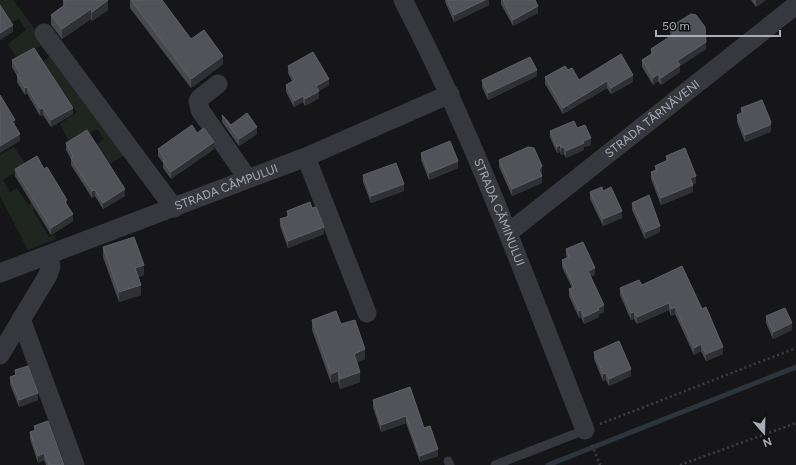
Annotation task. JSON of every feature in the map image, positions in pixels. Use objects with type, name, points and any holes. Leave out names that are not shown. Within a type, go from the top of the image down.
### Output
[{"type":"street","name":"STRADA CĂMINULUI","points":[[403,0],[450,94],[508,233],[585,430]]},
{"type":"street","name":"STRADA TÂRNĂVENI","points":[[508,233],[796,5]]},
{"type":"street","points":[[44,33],[174,208]]},
{"type":"street","points":[[218,84],[200,98],[198,101],[200,110],[248,179]]},
{"type":"street","name":"STRADA CÂMPULUI","points":[[0,272],[48,256],[306,157],[450,94]]},
{"type":"street","points":[[306,157],[367,313]]},
{"type":"street","points":[[0,355],[48,275],[51,266],[48,256]]},
{"type":"street","points":[[21,320],[74,465]]},
{"type":"lane","points":[[495,465],[585,430]]},
{"type":"path","points":[[585,430],[796,348]]},
{"type":"path","points":[[680,465],[796,423]]},
{"type":"shaded area","points":[[0,0],[13,0],[129,152],[82,182],[80,180],[107,162],[96,145],[104,139],[97,129],[70,143],[60,124],[77,112],[57,84],[31,101],[29,99],[55,81],[43,62],[49,57],[41,46],[17,58],[8,44],[26,30],[19,19],[12,22],[0,5]]},
{"type":"shaded area","points":[[14,147],[26,165],[3,180],[10,192],[17,188],[28,205],[59,186],[60,189],[58,194],[33,210],[49,237],[54,235],[56,239],[28,250],[0,196],[0,155]]},
{"type":"building","points":[[63,0],[108,0],[92,12],[91,9],[62,29],[51,15],[66,4]]},
{"type":"building","points":[[131,0],[162,0],[191,39],[204,30],[223,56],[191,79]]},
{"type":"building","points":[[447,0],[485,0],[454,15]]},
{"type":"building","points":[[503,0],[535,0],[538,6],[513,20]]},
{"type":"building","points":[[0,5],[13,25],[0,33]]},
{"type":"building","points":[[691,14],[696,15],[705,27],[706,42],[677,61],[680,65],[661,78],[658,74],[653,78],[642,60],[653,53],[651,49],[674,34],[670,27]]},
{"type":"building","points":[[34,48],[73,108],[51,120],[43,108],[40,109],[27,87],[25,88],[17,75],[20,73],[12,60]]},
{"type":"building","points":[[313,52],[329,79],[316,86],[319,91],[305,99],[303,96],[294,101],[286,85],[295,80],[288,66]]},
{"type":"building","points":[[621,54],[633,75],[611,88],[607,81],[563,108],[545,77],[565,66],[568,70],[572,68],[579,80]]},
{"type":"building","points":[[530,57],[537,70],[488,93],[482,80]]},
{"type":"building","points":[[0,95],[15,120],[12,121],[20,134],[0,146]]},
{"type":"building","points":[[762,100],[771,122],[770,125],[745,135],[737,115],[743,112],[741,108]]},
{"type":"building","points":[[247,113],[257,127],[239,139],[222,115],[231,125]]},
{"type":"building","points":[[574,121],[577,128],[585,125],[591,138],[583,141],[584,143],[566,151],[564,147],[561,148],[560,145],[557,147],[550,131]]},
{"type":"building","points":[[192,125],[197,133],[204,128],[214,142],[171,172],[163,161],[165,160],[158,149]]},
{"type":"building","points":[[87,130],[125,189],[103,203],[95,190],[92,191],[78,170],[71,158],[73,156],[66,143]]},
{"type":"building","points":[[450,141],[458,161],[429,173],[421,153]]},
{"type":"building","points":[[528,147],[534,148],[542,166],[539,170],[542,176],[512,189],[499,160]]},
{"type":"building","points":[[685,148],[696,176],[690,178],[693,185],[661,198],[651,172],[657,170],[655,166],[668,160],[666,156]]},
{"type":"building","points":[[37,156],[44,169],[47,167],[67,200],[65,202],[73,214],[51,228],[15,169]]},
{"type":"building","points":[[396,163],[404,184],[371,196],[363,175]]},
{"type":"building","points":[[602,187],[603,191],[611,187],[622,211],[603,219],[590,192]]},
{"type":"building","points":[[649,195],[660,226],[645,232],[632,203]]},
{"type":"building","points":[[310,202],[312,208],[316,207],[324,227],[288,241],[280,219],[289,216],[287,211]]},
{"type":"building","points":[[134,237],[144,265],[135,268],[141,285],[119,292],[103,247]]},
{"type":"building","points":[[583,242],[595,268],[588,271],[604,305],[598,308],[599,310],[584,317],[581,310],[579,311],[569,289],[574,287],[562,260],[569,257],[566,249]]},
{"type":"building","points":[[682,266],[702,309],[706,307],[723,347],[706,354],[701,344],[694,348],[675,307],[671,309],[669,303],[637,317],[634,312],[631,313],[620,288],[639,280],[642,285]]},
{"type":"building","points":[[785,308],[792,323],[773,332],[766,316]]},
{"type":"building","points":[[336,311],[341,324],[355,320],[365,349],[354,354],[360,372],[340,379],[338,371],[331,374],[312,320]]},
{"type":"building","points":[[619,341],[631,369],[609,379],[606,373],[603,374],[594,352]]},
{"type":"building","points":[[28,366],[38,393],[19,400],[10,377],[16,375],[15,370]]},
{"type":"building","points":[[410,387],[424,428],[430,426],[438,449],[420,456],[406,416],[381,425],[373,400]]},
{"type":"building","points":[[48,421],[64,465],[49,465],[44,453],[38,456],[30,432],[36,430],[34,426]]},
{"type":"waterway","points":[[548,465],[796,367]]}]
